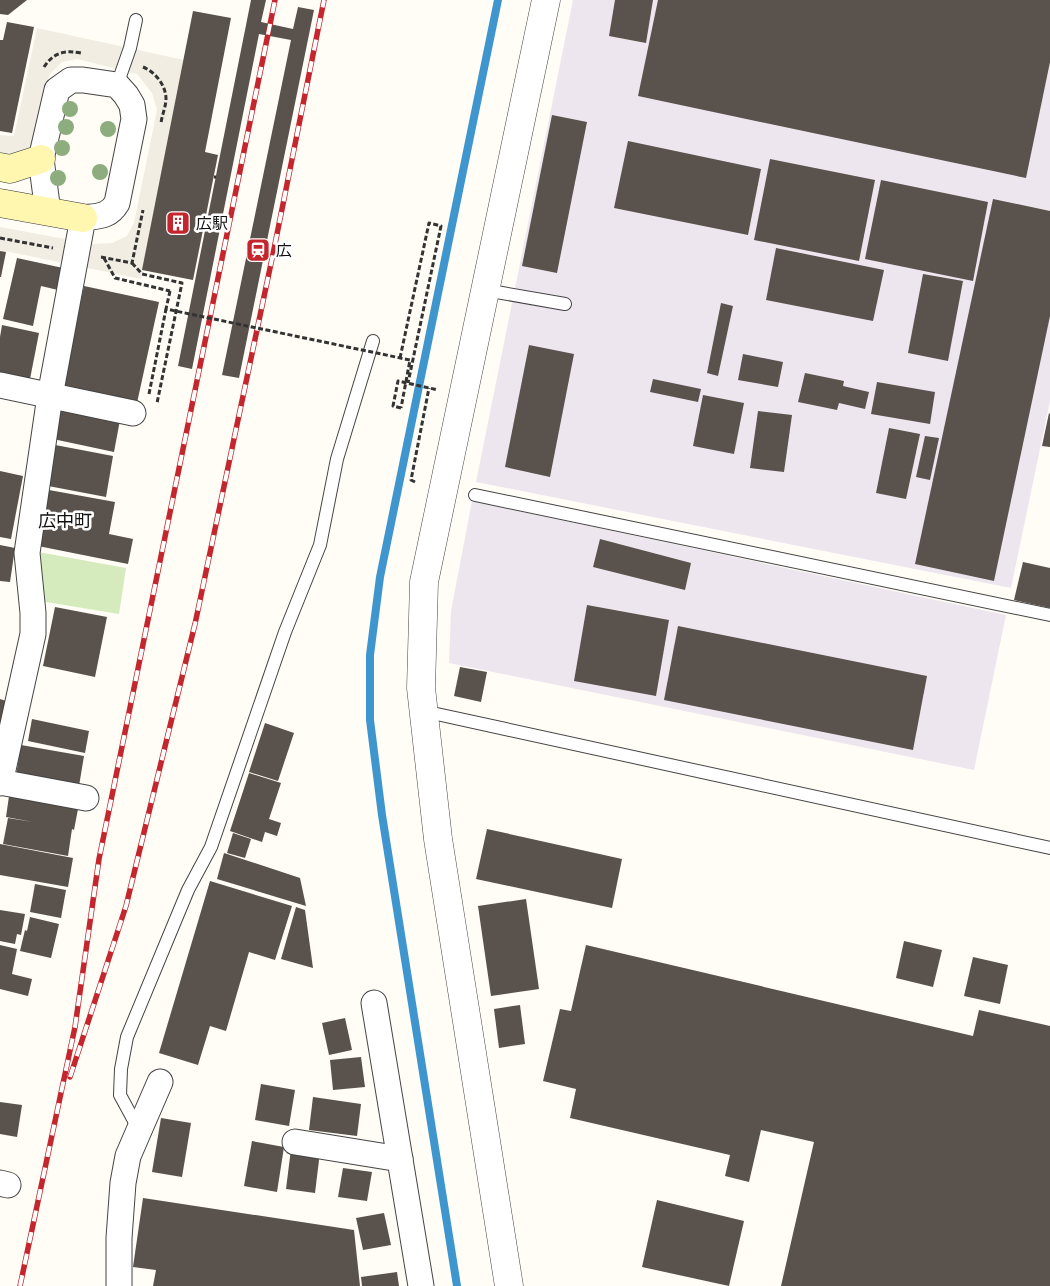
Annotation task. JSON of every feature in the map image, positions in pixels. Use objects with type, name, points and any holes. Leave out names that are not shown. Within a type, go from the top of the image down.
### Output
[{"type":"main road","points":[[0,167],[10,169],[41,160]]},
{"type":"main road","points":[[0,203],[83,218]]},
{"type":"street","points":[[509,1286],[438,839],[421,688],[424,582],[546,0]]},
{"type":"street","points":[[48,212],[41,160],[57,90],[71,80],[117,85],[132,105],[134,119],[117,203],[112,211],[99,216],[83,218],[76,252],[50,396],[27,553],[33,634],[0,782],[86,798]]},
{"type":"street","points":[[0,385],[133,413]]},
{"type":"street","points":[[374,1003],[420,1286]]},
{"type":"street","points":[[119,1286],[119,1238],[123,1182],[128,1156],[160,1082]]},
{"type":"street","points":[[296,1142],[400,1159]]},
{"type":"lane","points":[[117,85],[130,48],[136,20]]},
{"type":"lane","points":[[485,290],[565,304]]},
{"type":"lane","points":[[139,1130],[120,1096],[121,1069],[127,1037],[188,890],[211,847],[285,632],[320,545],[337,459],[373,341]]},
{"type":"lane","points":[[475,494],[1050,615]]},
{"type":"lane","points":[[423,711],[1050,848]]},
{"type":"path","points":[[41,71],[45,64],[56,55],[69,50],[138,64],[151,70],[162,84],[166,98],[160,128]]},
{"type":"path","points":[[132,263],[144,205]]},
{"type":"path","points":[[400,358],[429,223],[441,226],[410,384]]},
{"type":"path","points":[[0,238],[132,263],[142,274],[182,284],[157,405]]},
{"type":"path","points":[[104,258],[115,278],[170,290],[149,394]]},
{"type":"path","points":[[166,309],[410,360],[401,408],[393,406],[398,381],[410,384],[428,388],[440,390]]},
{"type":"path","points":[[415,482],[411,480],[428,388]]},
{"type":"shaded area","points":[[573,0],[1050,0],[1050,401],[1011,588],[476,482]]},
{"type":"shaded area","points":[[37,28],[184,60],[141,279],[0,250],[0,227],[92,244],[112,243],[127,236],[134,223],[157,110],[152,93],[137,74],[77,59],[62,62],[50,74],[46,85],[32,145],[21,156],[0,158],[0,135],[14,136]]},
{"type":"shaded area","points":[[472,501],[1006,615],[974,770],[449,663],[451,611]]},
{"type":"green space","points":[[38,552],[126,568],[119,614],[40,601]]},
{"type":"building","points":[[0,0],[27,0],[8,15],[0,14]]},
{"type":"building","points":[[251,0],[266,0],[261,22],[293,29],[298,7],[314,10],[239,378],[222,375],[291,40],[259,34],[192,369],[178,366]]},
{"type":"building","points":[[615,0],[653,0],[646,43],[609,36]]},
{"type":"building","points":[[658,0],[1050,0],[1050,62],[1026,178],[638,96]]},
{"type":"building","points":[[193,11],[231,18],[205,152],[218,155],[193,280],[142,270]]},
{"type":"building","points":[[7,22],[34,27],[12,133],[0,131],[0,40],[3,40]]},
{"type":"building","points":[[552,115],[587,122],[557,273],[522,266]]},
{"type":"building","points":[[628,141],[761,169],[748,235],[614,208]]},
{"type":"building","points":[[770,159],[875,180],[859,261],[754,240]]},
{"type":"building","points":[[881,180],[988,202],[973,281],[865,259]]},
{"type":"building","points":[[993,199],[1050,211],[1050,316],[994,581],[915,564]]},
{"type":"building","points":[[776,248],[884,270],[873,321],[766,300]]},
{"type":"building","points":[[0,251],[6,252],[1,277],[0,277]]},
{"type":"building","points":[[17,258],[63,268],[58,290],[41,286],[33,326],[3,319]]},
{"type":"building","points":[[923,274],[963,281],[948,361],[908,353]]},
{"type":"building","points":[[84,286],[159,302],[137,403],[62,387]]},
{"type":"building","points":[[721,303],[733,306],[718,376],[707,373]]},
{"type":"building","points":[[2,325],[39,333],[30,379],[0,373]]},
{"type":"building","points":[[529,345],[574,354],[550,477],[505,467]]},
{"type":"building","points":[[743,354],[783,362],[778,387],[738,380]]},
{"type":"building","points":[[805,373],[844,381],[843,386],[869,392],[865,409],[839,403],[837,410],[798,402]]},
{"type":"building","points":[[653,379],[701,389],[698,402],[650,392]]},
{"type":"building","points":[[877,382],[935,392],[930,424],[871,414]]},
{"type":"building","points":[[703,395],[744,403],[734,454],[693,446]]},
{"type":"building","points":[[59,407],[120,420],[114,452],[53,439]]},
{"type":"building","points":[[758,411],[792,415],[784,472],[750,468]]},
{"type":"building","points":[[1050,414],[1050,447],[1042,446]]},
{"type":"building","points":[[889,428],[920,434],[906,499],[876,493]]},
{"type":"building","points":[[925,436],[939,438],[930,480],[916,477]]},
{"type":"building","points":[[50,444],[113,456],[106,497],[43,485]]},
{"type":"building","points":[[0,471],[23,476],[11,539],[0,537]]},
{"type":"building","points":[[49,490],[115,502],[109,534],[133,539],[128,564],[38,546]]},
{"type":"building","points":[[600,539],[691,563],[685,590],[593,567]]},
{"type":"building","points":[[0,545],[15,548],[10,582],[0,581]]},
{"type":"building","points":[[1023,562],[1050,568],[1050,608],[1014,600]]},
{"type":"building","points":[[587,605],[669,620],[656,696],[574,681]]},
{"type":"building","points":[[55,607],[107,617],[95,677],[43,666]]},
{"type":"building","points":[[678,626],[927,676],[913,750],[664,700]]},
{"type":"building","points":[[460,667],[487,672],[481,702],[454,696]]},
{"type":"building","points":[[0,699],[6,701],[0,726]]},
{"type":"building","points":[[32,719],[89,731],[85,753],[28,741]]},
{"type":"building","points":[[265,723],[294,733],[278,781],[249,772]]},
{"type":"building","points":[[21,745],[84,756],[79,786],[16,775]]},
{"type":"building","points":[[249,773],[281,783],[269,819],[281,823],[277,836],[265,832],[262,842],[230,831]]},
{"type":"building","points":[[9,796],[78,809],[74,830],[72,829],[68,856],[3,844],[8,818],[33,822],[6,817]]},
{"type":"building","points":[[487,829],[622,859],[612,908],[476,879]]},
{"type":"building","points":[[233,833],[251,839],[245,858],[227,853]]},
{"type":"building","points":[[0,844],[73,858],[68,887],[0,875]]},
{"type":"building","points":[[224,853],[300,878],[306,906],[217,879]]},
{"type":"building","points":[[210,881],[292,906],[275,960],[249,952],[226,1031],[210,1026],[198,1065],[159,1053]]},
{"type":"building","points":[[35,884],[66,890],[61,918],[30,912]]},
{"type":"building","points":[[526,899],[539,989],[491,996],[478,906]]},
{"type":"building","points":[[296,907],[305,910],[313,968],[281,959]]},
{"type":"building","points":[[0,910],[25,914],[21,935],[17,934],[15,944],[0,941]]},
{"type":"building","points":[[30,917],[59,924],[51,958],[20,951]]},
{"type":"building","points":[[904,941],[942,950],[933,987],[896,978]]},
{"type":"building","points":[[0,945],[17,949],[12,974],[32,979],[28,996],[0,989]]},
{"type":"building","points":[[586,945],[973,1036],[979,1010],[1050,1026],[1050,1286],[781,1286],[814,1142],[761,1130],[749,1182],[725,1176],[730,1155],[570,1118],[576,1089],[543,1081],[560,1009],[571,1011]]},
{"type":"building","points":[[973,957],[1008,965],[1000,1004],[964,996]]},
{"type":"building","points":[[520,1005],[525,1044],[499,1048],[494,1009]]},
{"type":"building","points":[[345,1018],[352,1050],[329,1055],[322,1023]]},
{"type":"building","points":[[361,1057],[365,1087],[333,1090],[330,1060]]},
{"type":"building","points":[[261,1084],[295,1090],[289,1126],[255,1120]]},
{"type":"building","points":[[313,1097],[361,1104],[357,1136],[309,1130]]},
{"type":"building","points":[[0,1102],[22,1105],[17,1137],[0,1134]]},
{"type":"building","points":[[161,1118],[191,1123],[182,1177],[152,1172]]},
{"type":"building","points":[[252,1141],[284,1147],[277,1192],[244,1186]]},
{"type":"building","points":[[291,1149],[320,1152],[315,1193],[286,1189]]},
{"type":"building","points":[[343,1168],[372,1172],[367,1201],[338,1197]]},
{"type":"building","points":[[143,1198],[354,1230],[360,1286],[153,1286],[156,1270],[133,1267]]},
{"type":"building","points":[[657,1200],[744,1221],[729,1286],[642,1267]]},
{"type":"building","points":[[384,1213],[391,1245],[363,1250],[356,1218]]},
{"type":"building","points":[[397,1272],[399,1286],[362,1286],[361,1277]]},
{"type":"waterway","points":[[457,1286],[382,815],[370,720],[370,655],[380,577],[498,0]]},
{"type":"railway","points":[[20,1286],[75,1027],[99,859],[275,0]]},
{"type":"railway","points":[[70,1077],[126,906],[195,624],[324,0]]},
{"type":"place","name":"広駅","points":[[178,223]]},
{"type":"place","name":"広","points":[[258,250]]},
{"type":"district","name":"広中町","points":[[65,521]]}]
